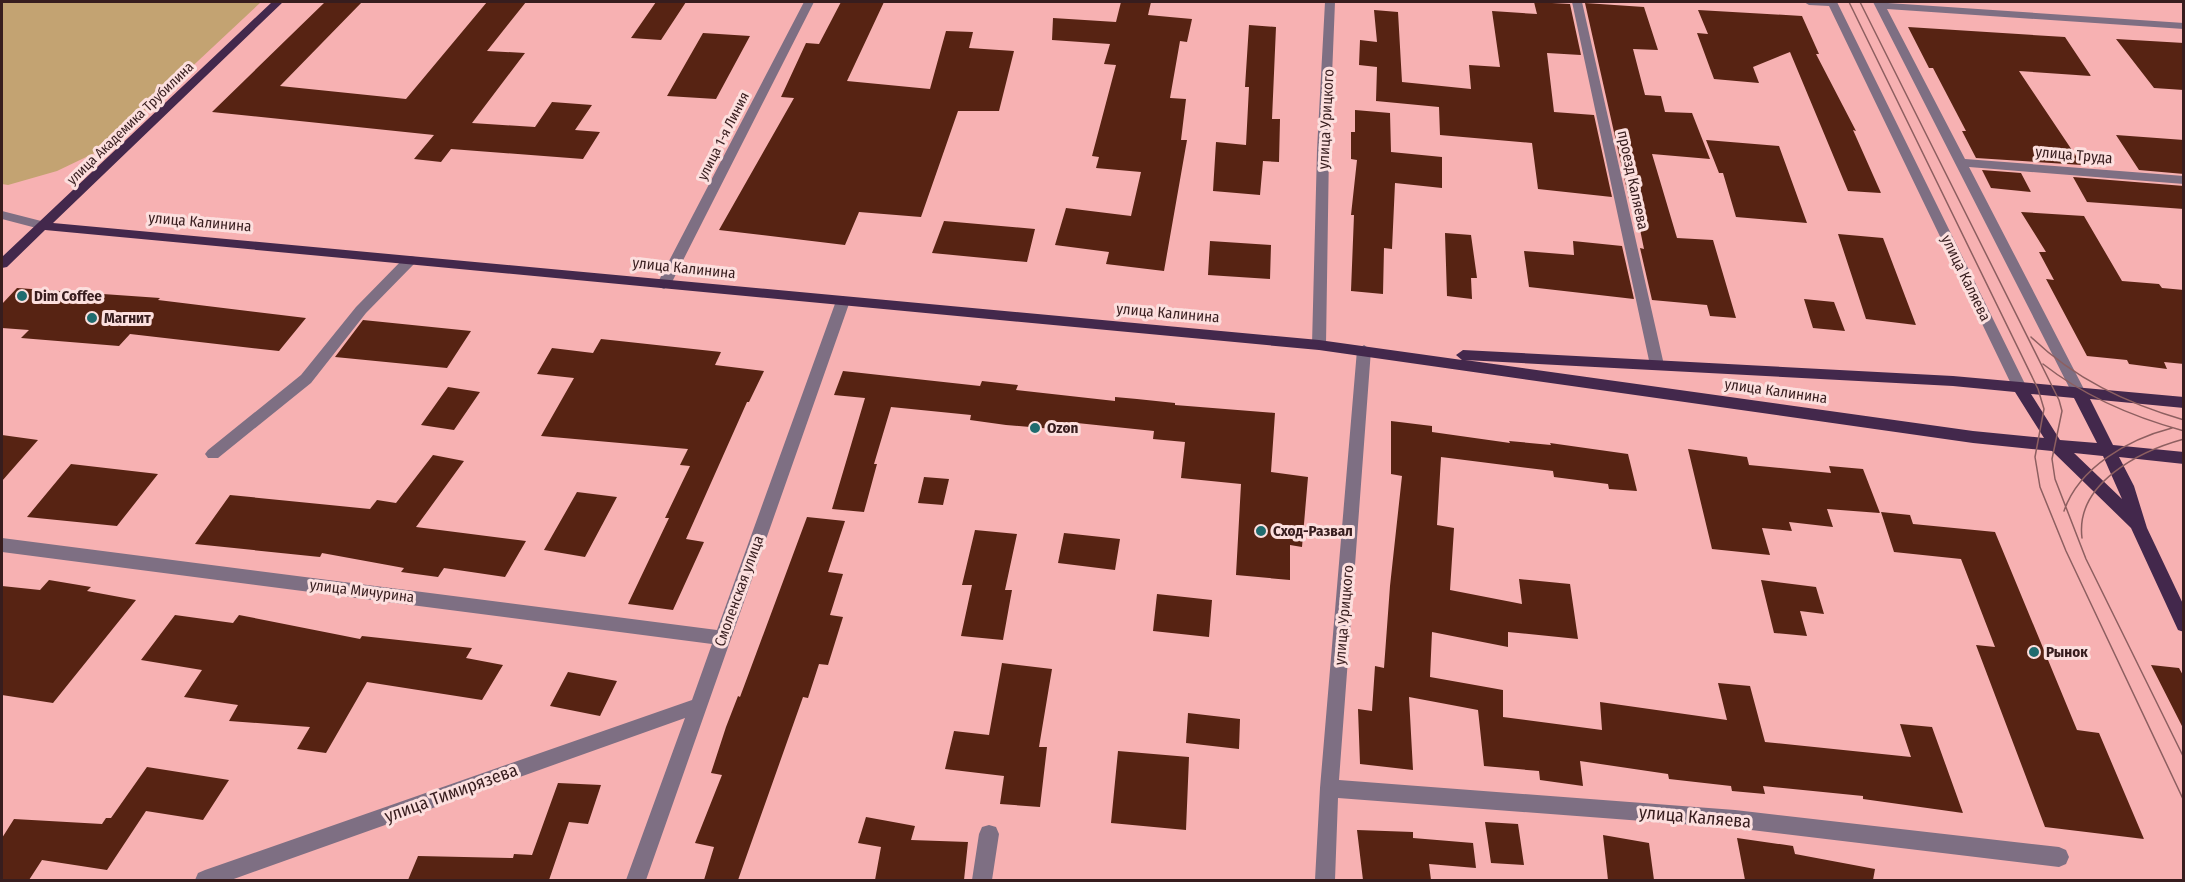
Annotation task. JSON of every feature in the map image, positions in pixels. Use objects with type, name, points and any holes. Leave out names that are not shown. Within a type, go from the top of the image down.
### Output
[{"type":"main road","name":"улица Академика Трубилина","points":[[2,264],[278,2]]},
{"type":"main road","name":"улица Калинина","points":[[44,226],[1319,345],[1973,437],[2184,458]]},
{"type":"main road","name":"улица Калинина","points":[[1364,350],[1953,381],[2080,395],[2184,403]]},
{"type":"main road","name":"улица Каляева","points":[[2020,388],[2055,444],[2101,487],[2139,528]]},
{"type":"main road","name":"улица Каляева","points":[[2080,395],[2126,486],[2139,528],[2184,625]]},
{"type":"street","name":"улица 1-я Линия","points":[[664,284],[809,2]]},
{"type":"street","name":"улица Урицкого","points":[[1319,345],[1323,150],[1330,2]]},
{"type":"street","name":"проезд Каляева","points":[[1577,2],[1656,365]]},
{"type":"street","points":[[1809,2],[1832,2]]},
{"type":"street","name":"улица Каляева","points":[[1832,2],[2020,388]]},
{"type":"street","points":[[1879,3],[2184,26]]},
{"type":"street","name":"улица Каляева","points":[[1879,3],[2080,395]]},
{"type":"street","name":"улица Труда","points":[[1962,162],[2184,180]]},
{"type":"street","name":"улица Калинина","points":[[2,215],[44,226]]},
{"type":"street","points":[[213,454],[306,379],[361,310],[410,260]]},
{"type":"street","name":"Смоленская улица","points":[[636,880],[843,301]]},
{"type":"street","name":"улица Урицкого","points":[[1325,880],[1329,788],[1364,350]]},
{"type":"street","name":"улица Мичурина","points":[[2,545],[722,638]]},
{"type":"street","name":"улица Тимирязева","points":[[205,880],[697,706]]},
{"type":"street","name":"улица Каляева","points":[[1329,788],[1735,819],[2059,857]]},
{"type":"street","points":[[982,880],[989,834]]},
{"type":"shaded area","points":[[2,2],[261,2],[105,148],[57,171],[8,185],[2,184]]},
{"type":"building","points":[[325,2],[362,2],[280,86],[406,99],[487,2],[526,2],[487,51],[525,53],[472,123],[535,127],[552,102],[592,105],[575,130],[600,132],[583,159],[451,149],[441,162],[414,159],[434,135],[212,112]]},
{"type":"building","points":[[656,2],[686,2],[661,40],[631,38]]},
{"type":"building","points":[[841,2],[884,2],[847,81],[930,89],[946,31],[973,32],[969,48],[1014,51],[999,111],[958,111],[921,217],[859,212],[845,245],[719,230],[794,98],[781,97],[806,43],[819,44]]},
{"type":"building","points":[[1121,2],[1151,2],[1148,15],[1192,19],[1187,42],[1180,41],[1170,98],[1186,99],[1181,140],[1187,140],[1164,271],[1106,264],[1109,252],[1055,245],[1066,208],[1131,216],[1141,172],[1096,168],[1099,157],[1092,156],[1116,65],[1104,64],[1110,44],[1052,40],[1053,18],[1116,22]]},
{"type":"building","points":[[1534,2],[1570,4],[1581,55],[1547,53],[1554,112],[1594,115],[1612,197],[1538,189],[1532,143],[1440,135],[1439,107],[1376,101],[1377,67],[1359,65],[1360,40],[1377,42],[1374,10],[1398,12],[1402,82],[1471,89],[1469,65],[1500,67],[1492,11],[1537,14]]},
{"type":"building","points":[[1585,3],[1644,7],[1658,50],[1633,49],[1645,95],[1661,96],[1665,112],[1692,113],[1710,159],[1652,154],[1677,238],[1713,240],[1736,318],[1710,316],[1707,305],[1652,300],[1640,248],[1644,249],[1634,200],[1629,199]]},
{"type":"building","points":[[1698,10],[1802,16],[1819,54],[1816,54],[1856,131],[1853,130],[1881,193],[1848,191],[1790,52],[1753,67],[1759,83],[1714,79],[1697,33],[1708,34]]},
{"type":"building","points":[[1249,25],[1276,27],[1272,119],[1280,119],[1279,162],[1263,161],[1260,195],[1213,191],[1216,142],[1246,145],[1249,87],[1245,87]]},
{"type":"building","points":[[1908,27],[2065,37],[2091,76],[2019,71],[2082,165],[1976,158],[1962,131],[1966,131],[1933,68],[1929,68]]},
{"type":"building","points":[[703,33],[750,36],[716,99],[667,96]]},
{"type":"building","points":[[2116,39],[2184,43],[2184,90],[2154,88]]},
{"type":"building","points":[[1355,110],[1390,113],[1391,152],[1442,157],[1442,188],[1395,183],[1392,249],[1384,248],[1383,294],[1351,291],[1354,215],[1351,215],[1357,160],[1351,159],[1351,132],[1355,132]]},
{"type":"building","points":[[2116,135],[2184,140],[2184,174],[2139,170]]},
{"type":"building","points":[[1706,140],[1779,146],[1807,223],[1736,217],[1723,173],[1719,173]]},
{"type":"building","points":[[1982,170],[2021,173],[2031,192],[1991,188]]},
{"type":"building","points":[[2073,177],[2184,186],[2184,209],[2087,202]]},
{"type":"building","points":[[2021,212],[2084,216],[2122,281],[2159,284],[2162,288],[2184,290],[2184,364],[2164,362],[2167,369],[2129,364],[2127,360],[2087,356],[2046,279],[2054,280],[2039,252],[2046,252]]},
{"type":"building","points":[[944,221],[1035,229],[1027,262],[932,253]]},
{"type":"building","points":[[1445,233],[1471,235],[1477,278],[1471,278],[1472,299],[1447,296]]},
{"type":"building","points":[[1838,234],[1883,238],[1916,325],[1866,319]]},
{"type":"building","points":[[1210,241],[1271,245],[1270,279],[1208,275]]},
{"type":"building","points":[[1573,241],[1622,246],[1634,299],[1529,287],[1524,251],[1574,255]]},
{"type":"building","points":[[17,288],[160,298],[158,300],[306,318],[279,351],[130,334],[119,346],[21,338],[29,330],[2,328],[2,304]]},
{"type":"building","points":[[1804,299],[1834,302],[1845,331],[1813,328]]},
{"type":"building","points":[[363,320],[471,331],[447,368],[335,357]]},
{"type":"building","points":[[601,339],[721,352],[715,365],[764,371],[747,402],[686,539],[704,542],[673,610],[628,604],[669,518],[665,518],[690,466],[680,465],[688,449],[541,436],[574,378],[537,374],[552,348],[593,353]]},
{"type":"building","points":[[843,371],[980,386],[982,381],[1018,385],[1016,390],[1115,401],[1115,397],[1175,403],[1175,405],[1275,413],[1271,472],[1308,477],[1302,547],[1290,545],[1290,580],[1236,575],[1241,484],[1181,478],[1185,442],[1153,439],[1154,431],[1077,423],[1076,431],[1006,425],[970,420],[971,415],[891,407],[874,464],[877,464],[864,512],[832,509],[865,398],[834,395]]},
{"type":"building","points":[[448,387],[480,392],[454,430],[421,425]]},
{"type":"building","points":[[1391,421],[1432,426],[1432,432],[1510,443],[1509,441],[1551,445],[1550,443],[1628,454],[1637,491],[1609,489],[1608,484],[1554,477],[1553,471],[1441,457],[1437,525],[1454,528],[1450,590],[1522,604],[1519,579],[1570,584],[1578,639],[1508,632],[1508,647],[1432,632],[1430,677],[1503,690],[1503,717],[1602,730],[1600,702],[1727,720],[1718,683],[1750,686],[1765,742],[1911,757],[1900,724],[1932,727],[1963,813],[1863,799],[1863,796],[1763,786],[1765,794],[1732,791],[1731,786],[1669,779],[1668,774],[1580,761],[1583,786],[1540,780],[1539,771],[1484,766],[1478,710],[1409,697],[1413,770],[1360,764],[1358,709],[1372,711],[1375,666],[1384,668],[1402,476],[1391,474]]},
{"type":"building","points":[[2,435],[38,440],[2,481]]},
{"type":"building","points":[[1688,449],[1747,457],[1749,465],[1831,473],[1829,466],[1863,469],[1880,513],[1827,509],[1833,527],[1789,522],[1792,531],[1762,528],[1770,555],[1712,549]]},
{"type":"building","points":[[433,455],[464,461],[416,527],[526,541],[505,577],[444,568],[438,577],[401,572],[404,568],[322,553],[320,557],[195,544],[230,495],[370,509],[377,500],[396,503]]},
{"type":"building","points":[[71,464],[158,474],[117,526],[27,517]]},
{"type":"building","points":[[924,477],[949,479],[943,505],[918,503]]},
{"type":"building","points":[[577,492],[617,497],[585,557],[544,550]]},
{"type":"building","points":[[1881,512],[1910,515],[1913,524],[1995,532],[2077,730],[2099,733],[2144,839],[2045,827],[1976,645],[1995,647],[1961,559],[1894,552]]},
{"type":"building","points":[[807,517],[845,521],[828,572],[843,574],[830,615],[843,617],[828,665],[819,664],[808,698],[803,697],[738,880],[704,880],[714,847],[695,843],[722,775],[711,773],[726,727],[738,696],[740,697]]},
{"type":"building","points":[[975,530],[1017,534],[1005,590],[1012,590],[1003,640],[961,636],[972,585],[962,585]]},
{"type":"building","points":[[1064,533],[1120,539],[1115,570],[1058,563]]},
{"type":"building","points":[[49,580],[91,587],[87,591],[136,600],[53,703],[2,695],[2,586],[40,590]]},
{"type":"building","points":[[1761,580],[1816,587],[1824,614],[1800,611],[1807,636],[1774,633]]},
{"type":"building","points":[[1157,594],[1212,600],[1209,637],[1153,631]]},
{"type":"building","points":[[175,615],[233,623],[239,615],[360,639],[362,636],[472,648],[466,658],[503,665],[482,700],[367,682],[326,753],[297,749],[310,727],[229,721],[238,705],[184,697],[202,670],[141,660]]},
{"type":"building","points":[[1002,663],[1052,669],[1039,747],[1047,747],[1040,807],[1000,804],[1004,776],[945,769],[954,731],[989,735]]},
{"type":"building","points":[[2151,665],[2179,668],[2184,677],[2184,730]]},
{"type":"building","points":[[568,672],[617,681],[600,716],[550,706]]},
{"type":"building","points":[[1188,713],[1240,719],[1239,749],[1186,743]]},
{"type":"building","points":[[1118,751],[1189,757],[1186,830],[1111,823]]},
{"type":"building","points":[[147,767],[229,780],[203,820],[146,811],[107,870],[42,860],[29,880],[2,880],[2,838],[14,819],[102,824],[106,818],[111,818]]},
{"type":"building","points":[[558,783],[601,785],[588,824],[569,822],[549,880],[408,880],[418,856],[513,858],[514,854],[532,855]]},
{"type":"building","points":[[866,817],[915,826],[911,840],[968,842],[964,880],[875,880],[881,847],[858,843]]},
{"type":"building","points":[[1485,822],[1518,824],[1524,865],[1491,863]]},
{"type":"building","points":[[1357,830],[1413,832],[1413,838],[1473,843],[1476,868],[1429,864],[1431,880],[1363,880]]},
{"type":"building","points":[[1603,835],[1649,843],[1654,880],[1608,880]]},
{"type":"building","points":[[1737,838],[1793,846],[1795,854],[1875,869],[1873,880],[1745,880]]},
{"type":"tram line","points":[[1849,2],[2038,389],[2044,409],[2035,457],[2040,487],[2066,551],[2184,801]]},
{"type":"tram line","points":[[1860,2],[2059,400],[2062,411],[2052,459],[2055,479],[2066,507]]},
{"type":"tram line","points":[[2031,337],[2065,365],[2102,388],[2142,406],[2184,420]]},
{"type":"tram line","points":[[2043,364],[2059,376],[2110,405],[2184,431]]},
{"type":"tram line","points":[[2066,507],[2071,495],[2093,468],[2123,447],[2172,428]]},
{"type":"tram line","points":[[2082,538],[2083,518],[2089,501],[2114,472],[2149,452],[2184,439]]},
{"type":"tram line","points":[[2064,511],[2066,507]]},
{"type":"tram line","points":[[2066,507],[2086,559],[2184,758]]},
{"type":"place","name":"Dim Coffee","points":[[22,296]]},
{"type":"place","name":"Магнит","points":[[92,318]]},
{"type":"place","name":"Ozon","points":[[1035,428]]},
{"type":"place","name":"Сход-Развал","points":[[1261,531]]},
{"type":"place","name":"Рынок","points":[[2034,652]]}]
